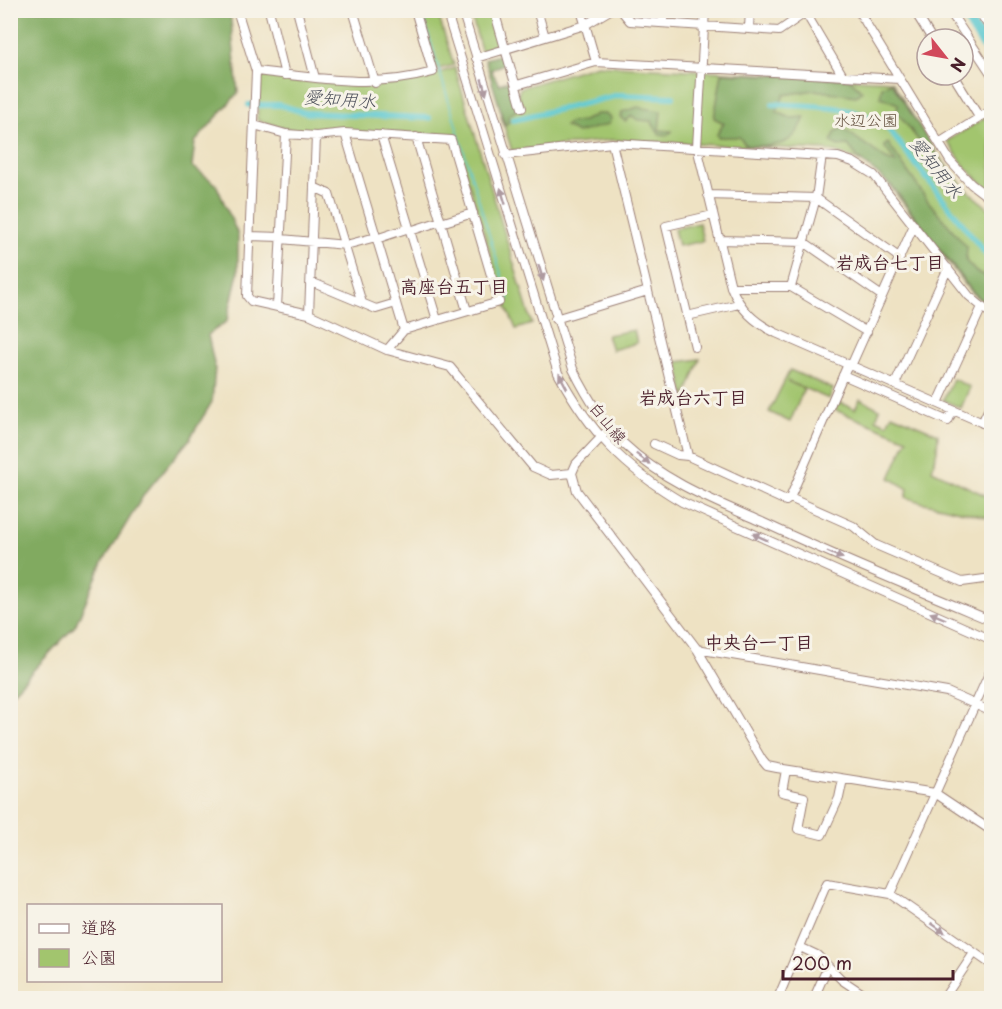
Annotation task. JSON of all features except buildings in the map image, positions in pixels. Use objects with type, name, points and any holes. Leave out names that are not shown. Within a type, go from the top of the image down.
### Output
[{"type":"street","points":[[237,10],[256,71],[247,296],[251,301],[309,314],[387,351],[450,367],[534,467],[551,475],[572,473]]},
{"type":"street","points":[[269,10],[285,75]]},
{"type":"street","points":[[297,10],[315,78]]},
{"type":"street","points":[[353,10],[375,83]]},
{"type":"street","points":[[256,71],[375,83],[405,80],[433,72],[415,10]]},
{"type":"street","name":"白山線","points":[[446,10],[558,373],[600,437],[630,468],[682,502],[992,640]]},
{"type":"street","name":"白山線","points":[[462,10],[555,319],[577,377],[590,401],[610,428],[640,457],[688,489],[805,542],[992,621]]},
{"type":"street","points":[[494,10],[522,108]]},
{"type":"street","points":[[537,10],[545,37]]},
{"type":"street","points":[[581,10],[596,62]]},
{"type":"street","points":[[476,58],[585,25],[610,10]]},
{"type":"street","points":[[621,10],[630,21],[779,31],[804,12],[843,76]]},
{"type":"street","points":[[662,23],[665,10]]},
{"type":"street","points":[[705,10],[696,147],[731,287],[739,304],[763,327],[992,427]]},
{"type":"street","points":[[749,28],[750,10]]},
{"type":"street","points":[[858,10],[939,143],[964,177],[992,200]]},
{"type":"street","points":[[914,10],[925,27]]},
{"type":"street","points":[[949,10],[992,75]]},
{"type":"street","points":[[978,10],[992,30]]},
{"type":"street","points":[[517,85],[596,62],[900,79]]},
{"type":"street","points":[[960,87],[979,117]]},
{"type":"street","points":[[939,143],[992,110]]},
{"type":"street","points":[[254,125],[286,134],[316,136],[345,133],[451,140],[499,302],[404,330],[387,351]]},
{"type":"street","points":[[345,133],[404,330]]},
{"type":"street","points":[[277,307],[286,134]]},
{"type":"street","points":[[381,135],[437,320]]},
{"type":"street","points":[[309,314],[316,136]]},
{"type":"street","points":[[416,137],[467,311]]},
{"type":"street","points":[[612,143],[688,456]]},
{"type":"street","points":[[505,155],[612,143],[822,155],[853,162],[874,175],[981,309],[992,315]]},
{"type":"street","points":[[791,287],[816,198],[822,155]]},
{"type":"street","points":[[314,187],[329,194],[362,303]]},
{"type":"street","points":[[708,195],[816,198],[900,258]]},
{"type":"street","points":[[249,236],[346,245],[473,213]]},
{"type":"street","points":[[695,347],[666,226],[713,214]]},
{"type":"street","points":[[654,444],[678,455],[688,456],[786,501],[790,498],[843,375],[867,332],[914,225]]},
{"type":"street","points":[[719,240],[804,242],[882,296]]},
{"type":"street","points":[[895,384],[948,268]]},
{"type":"street","points":[[311,282],[376,309],[396,303]]},
{"type":"street","points":[[731,287],[791,287],[867,332]]},
{"type":"street","points":[[555,319],[648,291]]},
{"type":"street","points":[[687,316],[739,304]]},
{"type":"street","points":[[938,404],[981,309]]},
{"type":"street","points":[[843,375],[948,421],[953,410]]},
{"type":"street","points":[[982,423],[992,402]]},
{"type":"street","points":[[610,428],[576,464],[572,473],[583,501],[697,649],[767,766],[935,793],[992,831]]},
{"type":"street","points":[[790,498],[854,526],[876,545],[962,582],[992,578]]},
{"type":"street","points":[[697,649],[947,692],[992,712]]},
{"type":"street","points":[[890,894],[992,667]]},
{"type":"street","points":[[786,770],[782,792],[804,797],[798,829],[813,834],[822,835],[838,798],[843,779]]},
{"type":"street","points":[[778,999],[827,884],[890,894],[992,965]]},
{"type":"street","points":[[800,947],[816,955],[842,980],[867,998]]},
{"type":"street","points":[[944,999],[974,953]]},
{"type":"street","points":[[814,999],[828,966]]},
{"type":"green space","points":[[11,10],[230,11],[238,93],[195,142],[192,166],[216,184],[238,235],[238,273],[227,321],[208,335],[215,368],[212,402],[189,440],[145,493],[103,562],[75,626],[11,694]]},
{"type":"green space","points":[[417,11],[437,11],[454,65],[435,70]]},
{"type":"green space","points":[[470,11],[491,11],[501,47],[482,53]]},
{"type":"green space","points":[[503,54],[505,63],[491,70],[499,84],[512,80],[520,108],[508,116],[509,122],[505,125],[485,59]]},
{"type":"green space","name":"水辺公園","points":[[597,65],[892,81],[947,167],[960,183],[991,210],[991,310],[970,291],[884,178],[863,163],[841,154],[824,150],[610,140],[512,151],[501,116],[515,107],[520,88]]},
{"type":"green space","points":[[455,68],[532,324],[516,329],[505,303],[454,135],[296,131],[257,120],[261,76],[369,86],[404,83]]},
{"type":"green space","points":[[722,73],[849,79],[862,91],[856,96],[815,90],[784,95],[777,112],[791,118],[805,117],[795,135],[775,145],[747,146],[739,137],[718,137],[717,134],[724,123],[714,118]]},
{"type":"green space","points":[[891,82],[948,171],[941,170],[897,112],[898,104],[880,97],[882,87]]},
{"type":"green space","points":[[638,107],[661,111],[659,130],[672,131],[668,135],[659,134],[651,121],[638,120],[632,116],[625,121],[621,118],[622,112]]},
{"type":"green space","points":[[597,114],[606,114],[611,118],[609,124],[577,133],[565,126],[568,123],[583,121]]},
{"type":"green space","points":[[991,114],[991,191],[966,168],[947,141]]},
{"type":"green space","points":[[842,128],[886,159],[896,163],[884,146],[888,143],[928,201],[967,247],[966,261],[976,272],[991,278],[991,309],[971,290],[892,186],[859,159],[848,145],[838,146],[831,142],[836,131]]},
{"type":"green space","points":[[699,223],[703,241],[678,246],[674,229]]},
{"type":"green space","points":[[634,330],[637,343],[612,350],[607,335]]},
{"type":"green space","points":[[700,359],[685,398],[678,362]]},
{"type":"green space","points":[[790,370],[833,389],[829,399],[787,381],[804,389],[790,422],[769,412]]},
{"type":"green space","points":[[953,379],[970,387],[961,408],[943,400]]},
{"type":"green space","points":[[860,399],[880,409],[876,419],[887,424],[892,414],[938,434],[937,451],[932,470],[991,498],[991,518],[906,497],[908,489],[890,478],[907,439],[835,410],[839,402],[855,409]]},
{"type":"waterway","points":[[421,10],[509,300]]},
{"type":"waterway","points":[[961,10],[992,57]]},
{"type":"waterway","name":"愛知用水","points":[[513,120],[619,95],[673,97]]},
{"type":"waterway","name":"愛知用水","points":[[773,104],[846,110],[873,119],[887,127],[992,262]]},
{"type":"waterway","name":"愛知用水","points":[[249,105],[280,105],[306,113],[429,118]]},
{"type":"district","name":"岩成台七丁目","points":[[890,261]]},
{"type":"district","name":"高座台五丁目","points":[[454,285]]},
{"type":"district","name":"岩成台六丁目","points":[[693,396]]},
{"type":"district","name":"中央台一丁目","points":[[759,641]]}]
